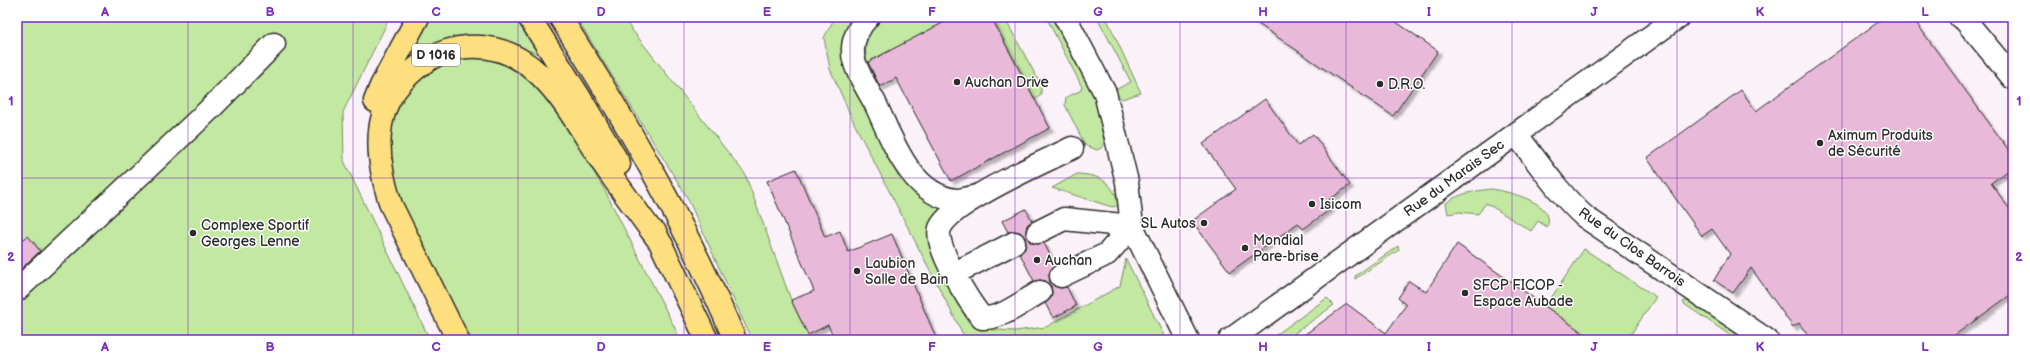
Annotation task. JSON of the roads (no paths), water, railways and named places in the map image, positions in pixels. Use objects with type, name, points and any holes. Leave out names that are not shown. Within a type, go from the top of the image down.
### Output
[{"type":"highway","name":"D 1016","points":[[418,17],[376,96],[370,119],[368,154],[372,179],[382,215],[442,340]]},
{"type":"highway","name":"D 1016","points":[[529,17],[604,138],[662,245],[706,340]]},
{"type":"highway","points":[[560,17],[614,102],[658,181],[708,278],[735,340]]},
{"type":"highway","name":"D 1016","points":[[458,340],[391,205],[384,182],[380,158],[382,125],[388,103],[407,76],[433,56],[453,49],[484,47],[510,53],[533,68],[560,98],[610,175],[662,245]]},
{"type":"street","points":[[868,17],[854,39],[853,54],[859,72],[904,163],[921,184],[942,196],[957,200],[979,195]]},
{"type":"street","points":[[1065,17],[1105,93],[1126,182],[1132,226],[1188,340]]},
{"type":"street","name":"Rue du Marais Sec","points":[[1230,340],[1678,17]]},
{"type":"street","points":[[1960,17],[2013,78]]},
{"type":"street","points":[[17,290],[210,109],[274,44]]},
{"type":"street","name":"Rue du Clos Barrois","points":[[1516,134],[1551,180],[1574,207],[1585,217],[1767,340]]},
{"type":"street","points":[[1040,292],[1000,315],[991,318],[982,318],[973,307],[955,273],[939,238],[940,228],[950,215],[979,195],[1072,148]]},
{"type":"street","points":[[1038,232],[1064,219],[1132,226]]},
{"type":"street","points":[[1061,276],[1107,254],[1132,226]]},
{"type":"street","points":[[955,273],[1014,243]]},
{"type":"place","name":"Auchan Drive","points":[[957,82]]},
{"type":"place","name":"D.R.O.","points":[[1380,84]]},
{"type":"place","name":"Aximum Produits de Sécurité","points":[[1820,143]]},
{"type":"place","name":"Isicom","points":[[1312,204]]},
{"type":"place","name":"SL Autos","points":[[1204,223]]},
{"type":"place","name":"Complexe Sportif Georges Lenne","points":[[193,233]]},
{"type":"place","name":"Mondial Pare-brise","points":[[1245,248]]},
{"type":"place","name":"Auchan","points":[[1037,260]]},
{"type":"place","name":"Laubion Salle de Bain","points":[[857,271]]},
{"type":"place","name":"SFCP FICOP - Espace Aubade","points":[[1465,293]]}]
